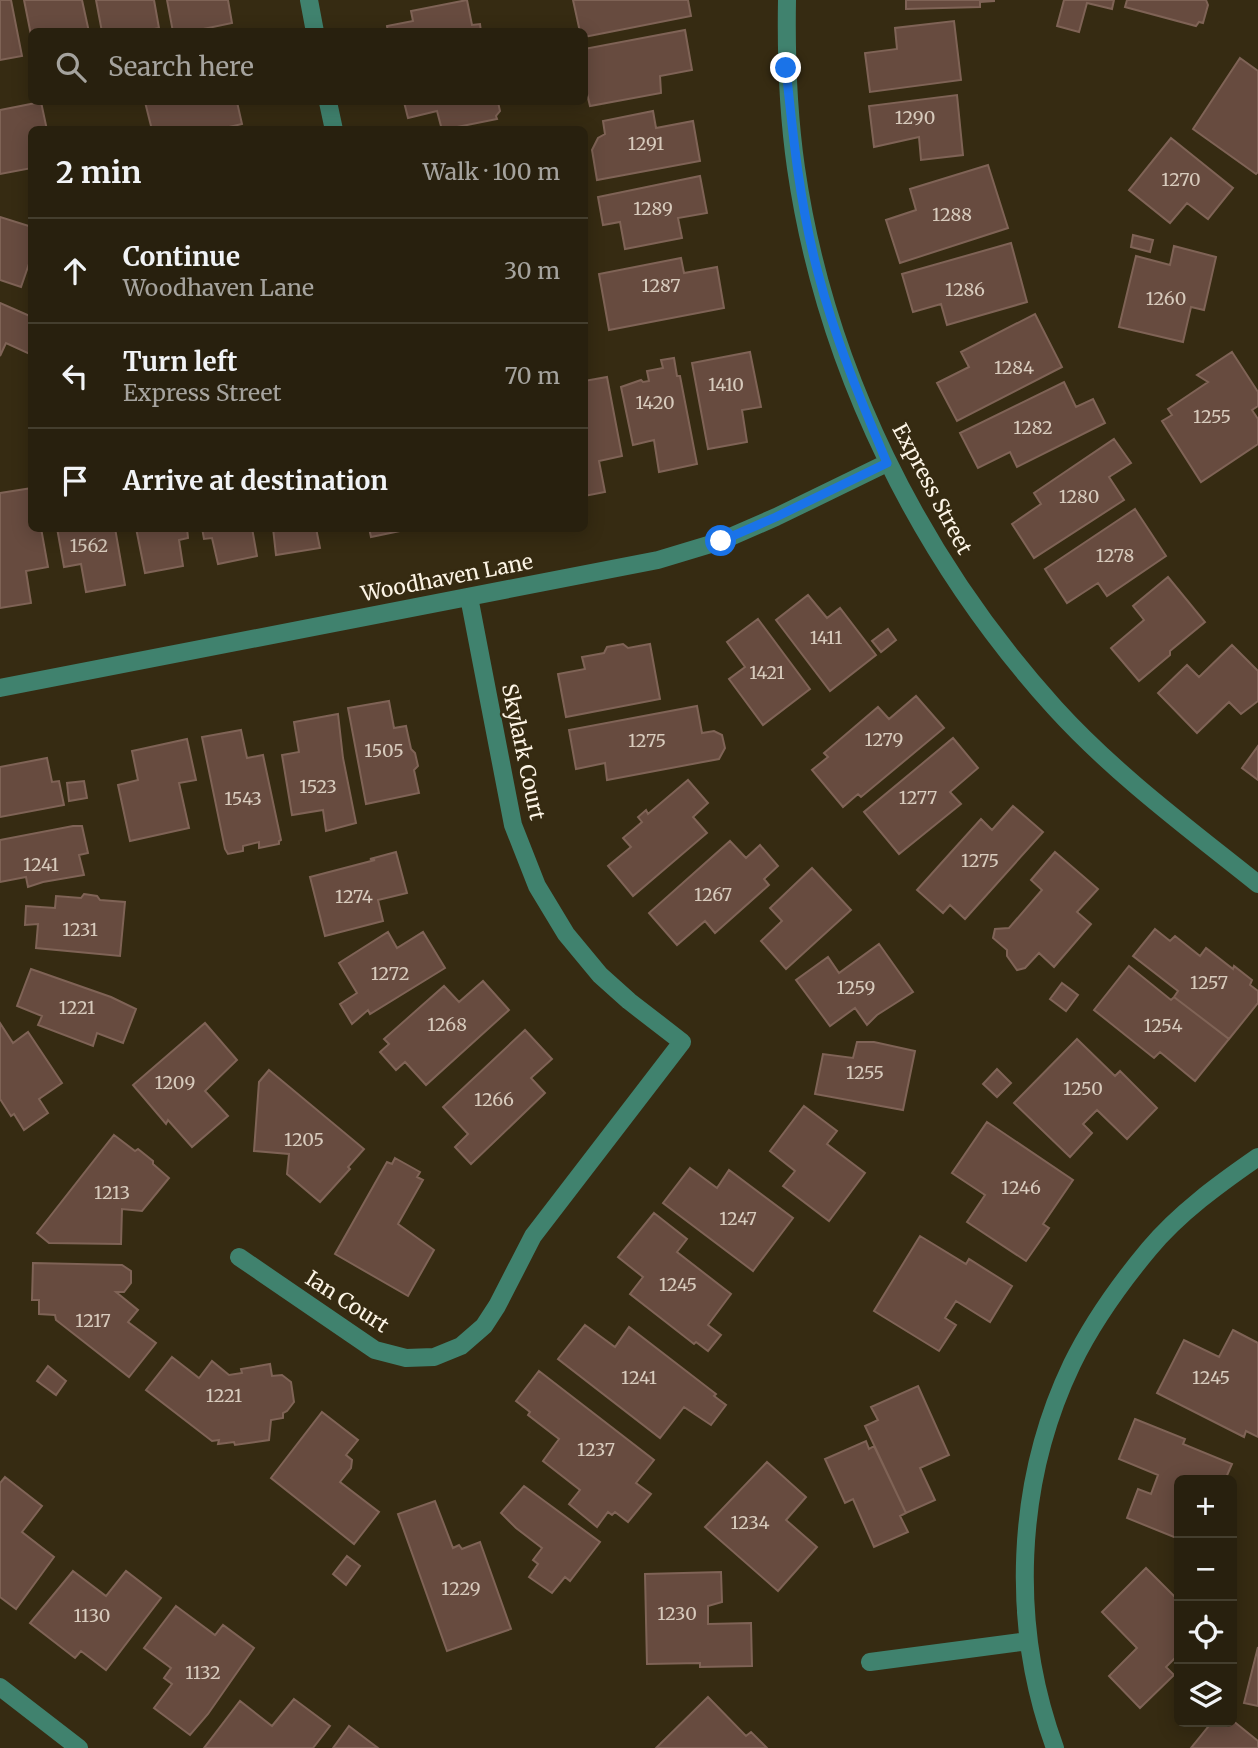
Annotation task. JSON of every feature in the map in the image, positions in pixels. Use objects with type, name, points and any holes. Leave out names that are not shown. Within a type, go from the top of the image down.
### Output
[{"type":"street","points":[[309,0],[314,28]]},
{"type":"street","name":"Express Street","points":[[787,0],[786,68],[796,169],[818,272],[848,370],[887,463],[939,557],[999,642],[1056,709],[1129,780],[1258,884]]},
{"type":"street","points":[[329,105],[333,126]]},
{"type":"street","name":"Woodhaven Lane","points":[[0,688],[658,560],[721,541],[887,463]]},
{"type":"street","name":"Skylark Court","points":[[469,597],[513,825],[537,886],[566,934],[600,975],[682,1042],[541,1227]]},
{"type":"street","points":[[1055,1748],[1044,1717],[1028,1641],[1024,1557],[1032,1490],[1047,1427],[1072,1364],[1107,1303],[1150,1247],[1201,1198],[1258,1157]]},
{"type":"street","name":"Ian Court","points":[[239,1257],[375,1350],[406,1358],[434,1356],[461,1346],[484,1326],[541,1227]]},
{"type":"street","points":[[870,1662],[1028,1641]]},
{"type":"street","points":[[0,1688],[79,1748]]},
{"type":"building","points":[[0,0],[11,0],[22,56],[0,60]]},
{"type":"building","points":[[24,0],[82,0],[88,28],[30,28]]},
{"type":"building","points":[[96,0],[154,0],[159,28],[101,28]]},
{"type":"building","points":[[167,0],[228,0],[232,23],[208,28],[172,28]]},
{"type":"building","points":[[467,0],[472,25],[480,24],[480,28],[387,28],[413,21],[411,11]]},
{"type":"building","points":[[573,0],[688,0],[691,16],[588,36],[588,28],[579,28]]},
{"type":"building","points":[[906,0],[994,1],[980,2],[980,7],[906,9]]},
{"type":"building","points":[[1064,0],[1114,0],[1112,9],[1087,3],[1079,32],[1057,26]]},
{"type":"building","points":[[1127,0],[1206,0],[1208,5],[1203,23],[1199,22],[1196,26],[1125,7]]},
{"type":"building","points":[[954,21],[961,80],[870,92],[865,53],[897,49],[895,28]]},
{"type":"building","points":[[685,30],[692,70],[660,76],[661,93],[590,106],[588,48]]},
{"type":"building","points":[[1240,58],[1258,71],[1256,174],[1193,129]]},
{"type":"building","points":[[957,95],[963,155],[921,160],[919,137],[874,147],[869,106]]},
{"type":"building","points":[[42,105],[46,126],[28,126],[28,169],[0,174],[0,110]]},
{"type":"building","points":[[146,105],[238,105],[242,124],[233,126],[151,126]]},
{"type":"building","points":[[405,105],[499,105],[500,111],[497,119],[462,126],[441,126],[437,111],[408,118]]},
{"type":"building","points":[[653,111],[656,128],[693,121],[700,161],[597,180],[592,150],[598,138],[605,134],[603,121]]},
{"type":"building","points":[[1171,138],[1233,188],[1208,219],[1187,203],[1170,223],[1129,190]]},
{"type":"building","points":[[988,165],[1008,228],[900,263],[886,220],[916,210],[910,189]]},
{"type":"building","points":[[700,176],[707,213],[678,218],[682,238],[625,249],[620,222],[603,225],[598,197]]},
{"type":"building","points":[[0,217],[28,226],[28,267],[21,287],[0,280]]},
{"type":"building","points":[[1133,235],[1153,240],[1150,252],[1131,247]]},
{"type":"building","points":[[1011,243],[1027,302],[947,325],[941,304],[913,312],[902,274]]},
{"type":"building","points":[[1174,246],[1216,257],[1204,310],[1191,307],[1183,342],[1119,327],[1136,256],[1170,265]]},
{"type":"building","points":[[681,258],[684,273],[717,267],[724,308],[609,330],[599,274]]},
{"type":"building","points":[[0,303],[28,315],[28,353],[6,343],[0,356]]},
{"type":"building","points":[[1035,314],[1062,367],[957,421],[937,383],[969,367],[961,352]]},
{"type":"building","points":[[750,352],[761,407],[742,410],[747,442],[708,449],[692,363]]},
{"type":"building","points":[[1232,352],[1258,392],[1258,406],[1252,410],[1258,419],[1258,444],[1201,482],[1162,421],[1172,415],[1168,409],[1208,382],[1197,375]]},
{"type":"building","points":[[674,358],[697,464],[659,472],[654,440],[633,445],[621,387],[641,380],[649,381],[647,371],[663,368],[661,360]]},
{"type":"building","points":[[607,377],[622,456],[599,461],[605,492],[588,495],[588,380]]},
{"type":"building","points":[[1064,382],[1076,407],[1093,399],[1105,423],[1017,467],[1010,452],[978,468],[960,433]]},
{"type":"building","points":[[1114,439],[1131,463],[1109,477],[1124,500],[1034,558],[1012,524],[1041,504],[1034,493]]},
{"type":"building","points":[[28,489],[28,532],[42,532],[48,567],[26,571],[31,603],[0,608],[0,493]]},
{"type":"building","points":[[1135,509],[1166,556],[1107,596],[1098,583],[1067,603],[1045,569]]},
{"type":"building","points":[[58,532],[116,532],[125,585],[86,592],[81,564],[64,567]]},
{"type":"building","points":[[137,532],[187,532],[188,538],[179,540],[183,566],[145,573]]},
{"type":"building","points":[[203,532],[253,532],[257,556],[218,564],[212,538],[204,539]]},
{"type":"building","points":[[273,532],[317,532],[320,548],[276,555]]},
{"type":"building","points":[[370,532],[395,532],[371,537]]},
{"type":"building","points":[[1168,577],[1205,622],[1139,681],[1111,648],[1144,620],[1133,606]]},
{"type":"building","points":[[808,595],[827,618],[840,608],[876,655],[830,691],[776,620]]},
{"type":"building","points":[[758,619],[810,689],[763,725],[729,679],[745,667],[727,642]]},
{"type":"building","points":[[888,629],[896,640],[881,652],[872,641]]},
{"type":"building","points":[[623,644],[628,648],[650,644],[660,699],[566,717],[558,674],[585,669],[582,657],[604,653],[607,647]]},
{"type":"building","points":[[1232,645],[1258,671],[1258,701],[1241,714],[1229,702],[1197,733],[1158,693],[1187,665],[1199,677]]},
{"type":"building","points":[[916,696],[944,728],[861,797],[858,794],[843,807],[812,770],[828,757],[824,753],[878,707],[889,719]]},
{"type":"building","points":[[389,701],[394,728],[406,726],[411,749],[415,753],[418,766],[414,770],[419,793],[366,804],[348,708]]},
{"type":"building","points":[[697,706],[702,733],[714,731],[722,735],[725,748],[719,759],[607,780],[605,763],[576,769],[569,730]]},
{"type":"building","points":[[338,714],[343,758],[356,823],[326,831],[323,810],[292,815],[282,755],[299,752],[294,722]]},
{"type":"building","points":[[241,730],[247,758],[263,755],[281,840],[279,844],[259,848],[259,842],[243,846],[243,851],[228,854],[202,737]]},
{"type":"building","points":[[953,738],[978,768],[950,792],[961,804],[899,854],[864,812]]},
{"type":"building","points":[[187,739],[196,780],[179,783],[189,828],[130,841],[118,785],[138,780],[132,751]]},
{"type":"building","points":[[1258,746],[1258,780],[1242,768]]},
{"type":"building","points":[[47,758],[52,782],[59,781],[64,805],[0,817],[0,767]]},
{"type":"building","points":[[688,780],[708,803],[693,817],[707,833],[633,896],[608,866],[631,847],[623,838],[642,822],[638,817],[646,810],[648,814]]},
{"type":"building","points":[[84,781],[87,798],[69,801],[67,783]]},
{"type":"building","points":[[1013,806],[1043,832],[965,919],[950,905],[943,913],[917,890],[981,819],[992,830]]},
{"type":"building","points":[[82,826],[88,853],[79,855],[84,875],[28,887],[26,877],[0,882],[0,840]]},
{"type":"building","points":[[730,841],[746,858],[760,845],[778,866],[764,879],[769,885],[715,933],[705,921],[677,945],[649,913]]},
{"type":"building","points":[[396,852],[407,893],[378,900],[383,921],[325,936],[310,877]]},
{"type":"building","points":[[1055,852],[1098,889],[1077,912],[1091,924],[1054,967],[1039,953],[1025,968],[1017,970],[1007,956],[1007,950],[993,938],[995,929],[1009,928],[1042,890],[1031,880]]},
{"type":"building","points":[[812,868],[851,910],[786,969],[761,941],[782,921],[770,908]]},
{"type":"building","points":[[84,894],[97,896],[100,900],[125,902],[120,956],[36,948],[38,924],[25,925],[26,906],[55,908],[56,896],[81,898]]},
{"type":"building","points":[[1155,929],[1170,941],[1175,936],[1200,956],[1206,948],[1252,980],[1250,985],[1258,991],[1258,1003],[1229,1039],[1174,997],[1178,991],[1133,956]]},
{"type":"building","points":[[388,932],[397,948],[423,932],[445,968],[370,1014],[368,1010],[352,1024],[340,1004],[357,993],[339,963]]},
{"type":"building","points":[[879,944],[913,992],[877,1015],[867,1025],[855,1008],[830,1026],[796,980],[828,957],[839,973]]},
{"type":"building","points":[[1129,966],[1171,1000],[1174,997],[1229,1039],[1195,1081],[1160,1052],[1154,1058],[1094,1010]]},
{"type":"building","points":[[31,969],[111,997],[136,1009],[123,1043],[97,1033],[93,1046],[38,1025],[42,1016],[17,1006]]},
{"type":"building","points":[[483,981],[509,1010],[426,1085],[405,1062],[396,1070],[380,1052],[389,1044],[384,1039],[444,986],[459,1002]]},
{"type":"building","points":[[1062,983],[1078,995],[1066,1011],[1050,999]]},
{"type":"building","points":[[0,1023],[13,1043],[28,1032],[62,1083],[39,1099],[48,1113],[24,1130],[0,1099]]},
{"type":"building","points":[[205,1023],[237,1060],[205,1091],[228,1116],[192,1147],[168,1120],[166,1124],[133,1085]]},
{"type":"building","points":[[525,1030],[552,1059],[531,1078],[545,1093],[471,1164],[455,1147],[468,1134],[443,1107]]},
{"type":"building","points":[[1077,1039],[1115,1076],[1120,1071],[1157,1108],[1127,1139],[1097,1110],[1083,1124],[1092,1133],[1070,1157],[1014,1103]]},
{"type":"building","points":[[857,1042],[874,1042],[915,1051],[903,1110],[815,1094],[823,1054],[853,1058]]},
{"type":"building","points":[[997,1069],[1011,1083],[997,1097],[983,1084]]},
{"type":"building","points":[[269,1070],[364,1149],[320,1202],[287,1174],[289,1154],[254,1151],[259,1082]]},
{"type":"building","points":[[804,1106],[837,1131],[827,1144],[865,1173],[829,1221],[783,1186],[795,1171],[770,1151]]},
{"type":"building","points":[[987,1122],[1073,1180],[1043,1224],[1049,1228],[1026,1261],[967,1222],[985,1195],[952,1173]]},
{"type":"building","points":[[114,1135],[135,1151],[138,1149],[169,1178],[142,1211],[122,1209],[121,1244],[49,1243],[37,1233]]},
{"type":"building","points":[[395,1158],[420,1172],[417,1177],[423,1180],[398,1224],[434,1250],[408,1296],[335,1254],[387,1162],[392,1164]]},
{"type":"building","points":[[690,1168],[717,1188],[729,1170],[793,1218],[753,1271],[663,1203]]},
{"type":"building","points":[[654,1213],[687,1239],[677,1252],[731,1294],[708,1325],[721,1335],[708,1351],[696,1342],[694,1344],[630,1294],[643,1277],[618,1257]]},
{"type":"building","points":[[920,1236],[966,1264],[969,1259],[1012,1286],[990,1322],[956,1301],[945,1318],[956,1325],[939,1351],[874,1311]]},
{"type":"building","points":[[33,1263],[122,1265],[131,1271],[131,1283],[124,1292],[116,1292],[138,1310],[128,1322],[156,1343],[129,1377],[56,1320],[55,1315],[39,1314],[39,1300],[32,1300]]},
{"type":"building","points":[[585,1325],[615,1347],[629,1327],[716,1394],[714,1396],[726,1405],[711,1425],[684,1407],[660,1438],[558,1359]]},
{"type":"building","points":[[1233,1330],[1258,1343],[1258,1437],[1246,1431],[1244,1437],[1157,1393],[1184,1340],[1219,1357]]},
{"type":"building","points":[[172,1357],[199,1378],[212,1361],[229,1375],[242,1373],[241,1369],[270,1364],[272,1376],[282,1375],[291,1382],[294,1402],[283,1413],[283,1418],[271,1420],[269,1440],[235,1445],[234,1442],[218,1444],[219,1440],[212,1441],[146,1390]]},
{"type":"building","points":[[48,1366],[66,1381],[56,1395],[37,1381]]},
{"type":"building","points":[[539,1371],[654,1460],[636,1483],[651,1494],[628,1522],[615,1512],[612,1515],[608,1512],[597,1527],[569,1504],[580,1490],[543,1461],[559,1439],[528,1415],[530,1412],[516,1401]]},
{"type":"building","points":[[918,1386],[949,1455],[920,1468],[935,1500],[906,1513],[865,1426],[878,1420],[871,1407]]},
{"type":"building","points":[[322,1412],[358,1440],[346,1455],[352,1460],[351,1468],[340,1482],[379,1512],[354,1544],[271,1478]]},
{"type":"building","points":[[1135,1419],[1185,1439],[1183,1444],[1232,1464],[1227,1475],[1174,1475],[1174,1537],[1127,1518],[1138,1489],[1151,1494],[1158,1475],[1119,1459]]},
{"type":"building","points":[[866,1441],[869,1449],[874,1446],[906,1513],[900,1516],[908,1532],[874,1547],[853,1499],[845,1503],[825,1459]]},
{"type":"building","points":[[767,1462],[806,1497],[786,1520],[817,1547],[778,1591],[705,1527]]},
{"type":"building","points":[[5,1477],[42,1506],[22,1532],[54,1557],[16,1609],[0,1597],[0,1483]]},
{"type":"building","points":[[524,1486],[600,1542],[570,1581],[565,1577],[552,1593],[529,1577],[538,1564],[533,1560],[542,1548],[501,1513]]},
{"type":"building","points":[[435,1501],[453,1548],[459,1545],[462,1549],[480,1542],[511,1629],[447,1651],[398,1514]]},
{"type":"building","points":[[347,1556],[360,1566],[346,1585],[333,1574]]},
{"type":"building","points":[[1146,1568],[1174,1596],[1174,1659],[1166,1667],[1174,1675],[1140,1708],[1109,1676],[1137,1648],[1102,1612]]},
{"type":"building","points":[[73,1571],[106,1596],[126,1571],[161,1598],[106,1670],[81,1651],[75,1658],[30,1623]]},
{"type":"building","points":[[721,1572],[722,1602],[708,1606],[708,1624],[751,1623],[752,1666],[647,1664],[645,1574]]},
{"type":"building","points":[[176,1606],[215,1635],[223,1625],[254,1648],[190,1735],[154,1708],[172,1684],[164,1678],[171,1668],[144,1648]]},
{"type":"building","points":[[1258,1647],[1258,1706],[1244,1703]]},
{"type":"building","points":[[708,1697],[746,1736],[751,1732],[767,1748],[656,1748]]},
{"type":"building","points":[[294,1699],[330,1726],[313,1748],[204,1748],[240,1701],[272,1726]]},
{"type":"building","points":[[1237,1724],[1258,1741],[1258,1748],[1191,1748],[1208,1727],[1237,1727]]},
{"type":"building","points":[[349,1726],[378,1748],[333,1748]]},
{"type":"route","points":[[721,541],[887,463],[848,370],[818,272],[796,169],[786,68]]}]
